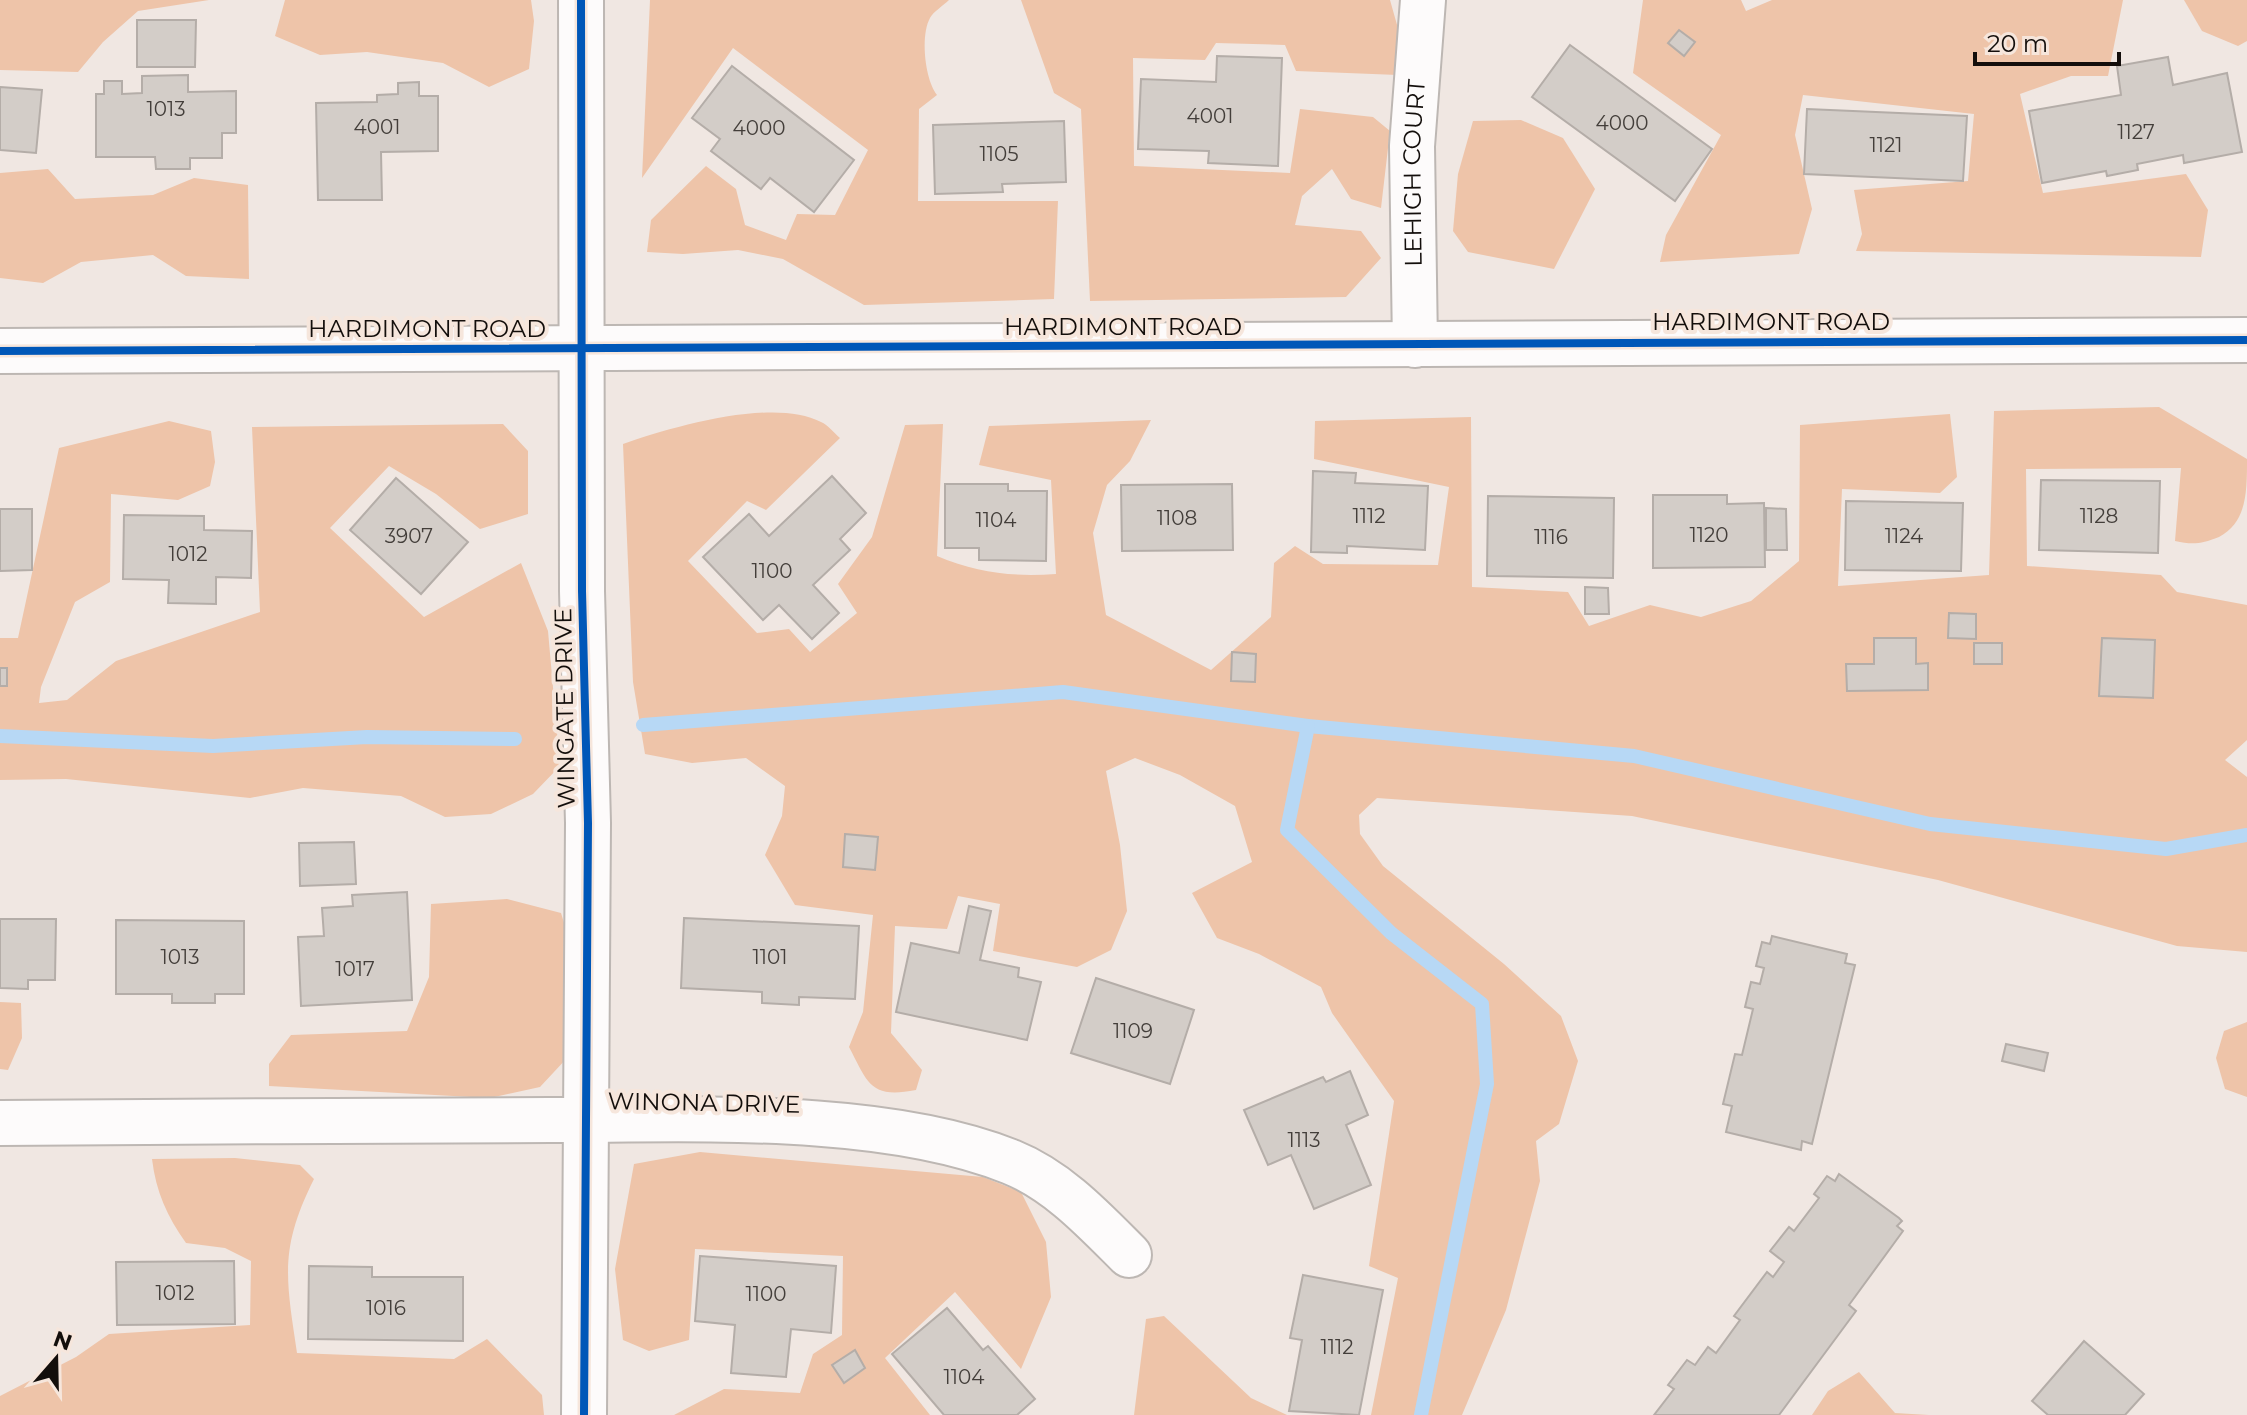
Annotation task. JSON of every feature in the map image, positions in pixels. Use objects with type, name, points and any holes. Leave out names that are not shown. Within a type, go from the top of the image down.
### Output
[{"type":"street","name":"WINGATE DRIVE","points":[[581,0],[588,1120],[584,1415]]},
{"type":"street","name":"LEHIGH COURT","points":[[1415,345],[1412,146],[1423,0]]},
{"type":"street","name":"HARDIMONT ROAD","points":[[0,351],[2247,340]]},
{"type":"street","name":"WINONA DRIVE","points":[[0,1123],[740,1120],[868,1130],[943,1142],[1013,1163],[1061,1191],[1129,1255]]},
{"type":"shaded area","points":[[0,0],[209,0],[138,11],[103,42],[78,72],[0,70]]},
{"type":"shaded area","points":[[285,0],[531,0],[534,21],[529,69],[489,87],[443,63],[367,52],[320,55],[275,36]]},
{"type":"shaded area","points":[[650,0],[949,0],[931,16],[925,36],[929,79],[937,95],[919,109],[918,201],[1058,201],[1054,299],[864,305],[783,259],[738,250],[683,254],[647,252],[651,220],[706,166],[736,189],[745,225],[786,240],[797,214],[835,215],[868,150],[733,48],[642,178]]},
{"type":"shaded area","points":[[1021,0],[1390,0],[1401,39],[1398,75],[1296,71],[1285,45],[1216,43],[1205,60],[1133,58],[1134,166],[1290,173],[1300,109],[1373,117],[1390,131],[1381,208],[1351,199],[1332,169],[1302,196],[1295,225],[1361,231],[1381,258],[1346,297],[1090,301],[1081,109],[1054,93]]},
{"type":"shaded area","points":[[1643,0],[1741,0],[1746,11],[1772,0],[2123,0],[2108,76],[2071,76],[2020,94],[2043,193],[2186,174],[2208,210],[2201,257],[1856,251],[1862,234],[1854,190],[1968,181],[1974,114],[1803,95],[1795,135],[1812,209],[1799,254],[1660,262],[1666,235],[1721,135],[1633,73]]},
{"type":"shaded area","points":[[2184,0],[2247,0],[2247,41],[2238,46],[2202,31]]},
{"type":"shaded area","points":[[1521,120],[1563,138],[1595,189],[1554,269],[1468,252],[1453,231],[1458,174],[1473,121]]},
{"type":"shaded area","points":[[48,169],[75,199],[153,195],[194,178],[248,185],[249,279],[186,276],[153,255],[81,262],[43,283],[0,278],[0,173]]},
{"type":"shaded area","points":[[2159,407],[2247,459],[2244,505],[2235,523],[2219,537],[2207,541],[2175,541],[2181,468],[2026,469],[2027,566],[2161,575],[2177,592],[2247,605],[2247,740],[2225,760],[2247,777],[2247,952],[2177,946],[1938,880],[1632,816],[1377,798],[1359,815],[1360,834],[1383,866],[1504,964],[1561,1016],[1578,1061],[1559,1124],[1536,1141],[1540,1181],[1506,1310],[1462,1415],[1371,1415],[1398,1278],[1369,1266],[1394,1101],[1332,1013],[1321,987],[1259,954],[1217,938],[1192,893],[1252,862],[1235,806],[1180,775],[1135,758],[1106,771],[1120,845],[1127,911],[1111,950],[1077,967],[993,951],[1000,904],[958,896],[947,929],[895,926],[891,1033],[922,1070],[916,1090],[889,1092],[880,1090],[866,1079],[849,1047],[863,1012],[873,915],[795,905],[765,855],[782,816],[785,786],[746,758],[692,763],[645,754],[633,682],[623,444],[695,423],[751,413],[777,412],[821,422],[840,438],[766,510],[747,501],[688,561],[757,633],[789,629],[810,652],[857,613],[838,584],[872,537],[905,425],[943,424],[937,556],[981,570],[1040,575],[1056,574],[1051,480],[979,465],[989,426],[1151,420],[1130,461],[1107,485],[1093,533],[1106,615],[1211,670],[1271,617],[1274,563],[1295,546],[1323,564],[1438,565],[1449,487],[1314,459],[1315,421],[1471,417],[1472,587],[1568,592],[1589,626],[1650,605],[1701,617],[1751,601],[1799,561],[1800,425],[1950,414],[1957,477],[1940,493],[1842,489],[1838,586],[1989,575],[1994,411]]},
{"type":"shaded area","points":[[169,421],[211,431],[215,462],[210,486],[178,500],[111,494],[110,582],[75,602],[41,687],[39,703],[67,700],[116,661],[260,612],[252,427],[503,424],[528,451],[528,514],[480,529],[436,494],[389,466],[330,528],[424,617],[521,563],[548,631],[560,766],[533,794],[491,814],[445,817],[401,796],[303,788],[250,798],[66,779],[0,780],[0,638],[18,638],[59,448]]},
{"type":"shaded area","points":[[507,899],[561,913],[577,965],[567,1058],[540,1087],[490,1098],[269,1086],[269,1064],[291,1035],[407,1031],[429,977],[431,904]]},
{"type":"shaded area","points":[[0,1002],[21,1003],[22,1038],[8,1070],[0,1069]]},
{"type":"shaded area","points":[[2247,1022],[2247,1097],[2225,1089],[2216,1058],[2224,1031]]},
{"type":"shaded area","points":[[700,1152],[983,1177],[1021,1192],[1046,1242],[1051,1297],[1021,1369],[955,1292],[885,1358],[930,1415],[674,1415],[724,1389],[800,1393],[813,1354],[842,1335],[843,1256],[695,1249],[689,1340],[649,1351],[623,1340],[615,1269],[634,1164]]},
{"type":"shaded area","points":[[235,1158],[300,1165],[314,1179],[295,1225],[288,1264],[297,1353],[454,1359],[487,1339],[542,1395],[544,1415],[0,1415],[0,1396],[76,1357],[109,1334],[250,1325],[251,1261],[225,1248],[186,1243],[163,1203],[152,1159]]},
{"type":"shaded area","points":[[1164,1316],[1251,1398],[1287,1415],[1134,1415],[1146,1319]]},
{"type":"shaded area","points":[[1859,1372],[1895,1413],[1929,1415],[1812,1415],[1828,1391]]},
{"type":"building","points":[[137,20],[196,20],[195,67],[137,67]]},
{"type":"building","points":[[1679,30],[1695,42],[1684,56],[1668,43]]},
{"type":"building","points":[[1570,45],[1712,149],[1675,201],[1532,97]]},
{"type":"building","points":[[1217,56],[1282,58],[1278,166],[1208,163],[1209,151],[1138,149],[1141,79],[1216,82]]},
{"type":"building","points":[[2168,57],[2173,85],[2227,73],[2242,152],[2184,163],[2183,155],[2137,164],[2138,170],[2107,176],[2106,171],[2042,183],[2029,111],[2121,95],[2117,66]]},
{"type":"building","points":[[732,66],[854,160],[814,212],[770,178],[761,189],[711,151],[720,139],[692,118]]},
{"type":"building","points":[[188,75],[188,92],[236,91],[236,133],[222,133],[222,158],[190,158],[190,169],[156,169],[155,157],[96,157],[96,94],[104,94],[104,81],[122,81],[122,94],[142,93],[142,76]]},
{"type":"building","points":[[419,82],[419,96],[438,96],[438,151],[381,152],[382,200],[318,200],[316,103],[377,102],[377,95],[398,94],[398,83]]},
{"type":"building","points":[[0,87],[42,90],[36,153],[0,150]]},
{"type":"building","points":[[1807,109],[1967,116],[1963,181],[1804,174]]},
{"type":"building","points":[[1064,121],[1066,182],[1002,184],[1003,192],[935,194],[933,125]]},
{"type":"building","points":[[1313,471],[1356,473],[1355,483],[1428,486],[1425,550],[1347,546],[1347,553],[1311,552]]},
{"type":"building","points":[[832,476],[866,513],[840,539],[850,550],[813,585],[839,613],[812,639],[779,605],[763,620],[703,557],[749,514],[769,536]]},
{"type":"building","points":[[396,478],[468,542],[421,594],[350,530]]},
{"type":"building","points":[[2041,480],[2160,481],[2158,553],[2039,550]]},
{"type":"building","points":[[945,484],[1008,484],[1008,491],[1047,491],[1046,561],[979,560],[979,548],[945,548]]},
{"type":"building","points":[[1232,484],[1233,550],[1122,551],[1121,485]]},
{"type":"building","points":[[1653,495],[1727,495],[1727,504],[1764,503],[1765,567],[1653,568]]},
{"type":"building","points":[[1488,496],[1614,498],[1613,578],[1487,576]]},
{"type":"building","points":[[1846,501],[1963,503],[1961,571],[1845,570]]},
{"type":"building","points":[[1766,508],[1786,509],[1787,550],[1766,550]]},
{"type":"building","points":[[0,509],[32,509],[32,570],[0,571]]},
{"type":"building","points":[[124,515],[204,516],[204,530],[252,531],[251,578],[216,577],[216,604],[168,603],[169,580],[123,579]]},
{"type":"building","points":[[1585,587],[1608,588],[1609,614],[1585,614]]},
{"type":"building","points":[[1949,613],[1976,614],[1976,639],[1948,638]]},
{"type":"building","points":[[1874,638],[1916,638],[1916,664],[1928,663],[1928,690],[1847,691],[1846,664],[1874,664]]},
{"type":"building","points":[[2102,638],[2155,640],[2153,698],[2099,696]]},
{"type":"building","points":[[1974,643],[2002,643],[2002,664],[1974,664]]},
{"type":"building","points":[[1232,652],[1256,654],[1255,682],[1231,681]]},
{"type":"building","points":[[0,668],[7,668],[7,686],[0,686]]},
{"type":"building","points":[[845,834],[878,837],[875,870],[843,867]]},
{"type":"building","points":[[354,842],[356,884],[300,886],[299,843]]},
{"type":"building","points":[[407,892],[412,1000],[301,1006],[298,937],[324,936],[322,908],[353,906],[352,895]]},
{"type":"building","points":[[969,906],[991,911],[980,960],[1019,968],[1018,977],[1041,982],[1027,1040],[896,1012],[911,943],[959,953]]},
{"type":"building","points":[[684,918],[859,926],[855,999],[799,997],[799,1005],[762,1003],[762,992],[681,988]]},
{"type":"building","points":[[0,919],[56,919],[55,980],[28,980],[28,989],[0,988]]},
{"type":"building","points":[[116,920],[244,921],[244,994],[215,994],[215,1003],[172,1003],[172,994],[116,994]]},
{"type":"building","points":[[1772,936],[1847,954],[1845,963],[1855,965],[1812,1144],[1802,1141],[1801,1150],[1726,1132],[1732,1106],[1723,1104],[1735,1054],[1742,1055],[1753,1009],[1745,1007],[1751,982],[1760,984],[1764,968],[1756,966],[1762,942],[1770,944]]},
{"type":"building","points":[[1096,978],[1194,1010],[1170,1084],[1071,1053]]},
{"type":"building","points":[[2006,1044],[2048,1053],[2044,1071],[2002,1061]]},
{"type":"building","points":[[1350,1071],[1368,1115],[1346,1125],[1371,1185],[1314,1209],[1291,1155],[1268,1165],[1244,1110],[1323,1077],[1326,1082]]},
{"type":"building","points":[[1839,1174],[1899,1218],[1902,1221],[1897,1226],[1903,1231],[1849,1305],[1856,1311],[1779,1415],[1654,1415],[1674,1389],[1668,1385],[1687,1360],[1695,1365],[1708,1347],[1716,1353],[1740,1320],[1734,1316],[1767,1272],[1773,1277],[1784,1262],[1770,1251],[1789,1227],[1794,1231],[1819,1198],[1814,1194],[1827,1176],[1835,1181]]},
{"type":"building","points":[[700,1256],[836,1266],[831,1333],[791,1329],[786,1377],[731,1373],[735,1325],[695,1321]]},
{"type":"building","points":[[234,1261],[235,1324],[117,1325],[116,1262]]},
{"type":"building","points":[[309,1266],[372,1267],[372,1277],[463,1277],[463,1341],[308,1339]]},
{"type":"building","points":[[1303,1275],[1383,1290],[1359,1415],[1289,1411],[1302,1340],[1290,1338]]},
{"type":"building","points":[[947,1308],[983,1350],[988,1346],[1035,1399],[1017,1415],[944,1415],[892,1354]]},
{"type":"building","points":[[2084,1341],[2144,1394],[2125,1415],[2048,1415],[2032,1401]]},
{"type":"building","points":[[855,1350],[865,1368],[844,1383],[832,1365]]},
{"type":"waterway","points":[[643,725],[1063,692],[1308,726],[1634,756],[1930,824],[2166,849],[2247,835]]},
{"type":"waterway","points":[[1308,726],[1287,830],[1391,933],[1482,1004],[1487,1084],[1421,1415]]},
{"type":"waterway","points":[[0,736],[213,746],[367,737],[515,739]]},
{"type":"cycle path","points":[[581,0],[582,591],[588,823],[584,1415]]},
{"type":"cycle path","points":[[0,351],[2247,340]]}]
